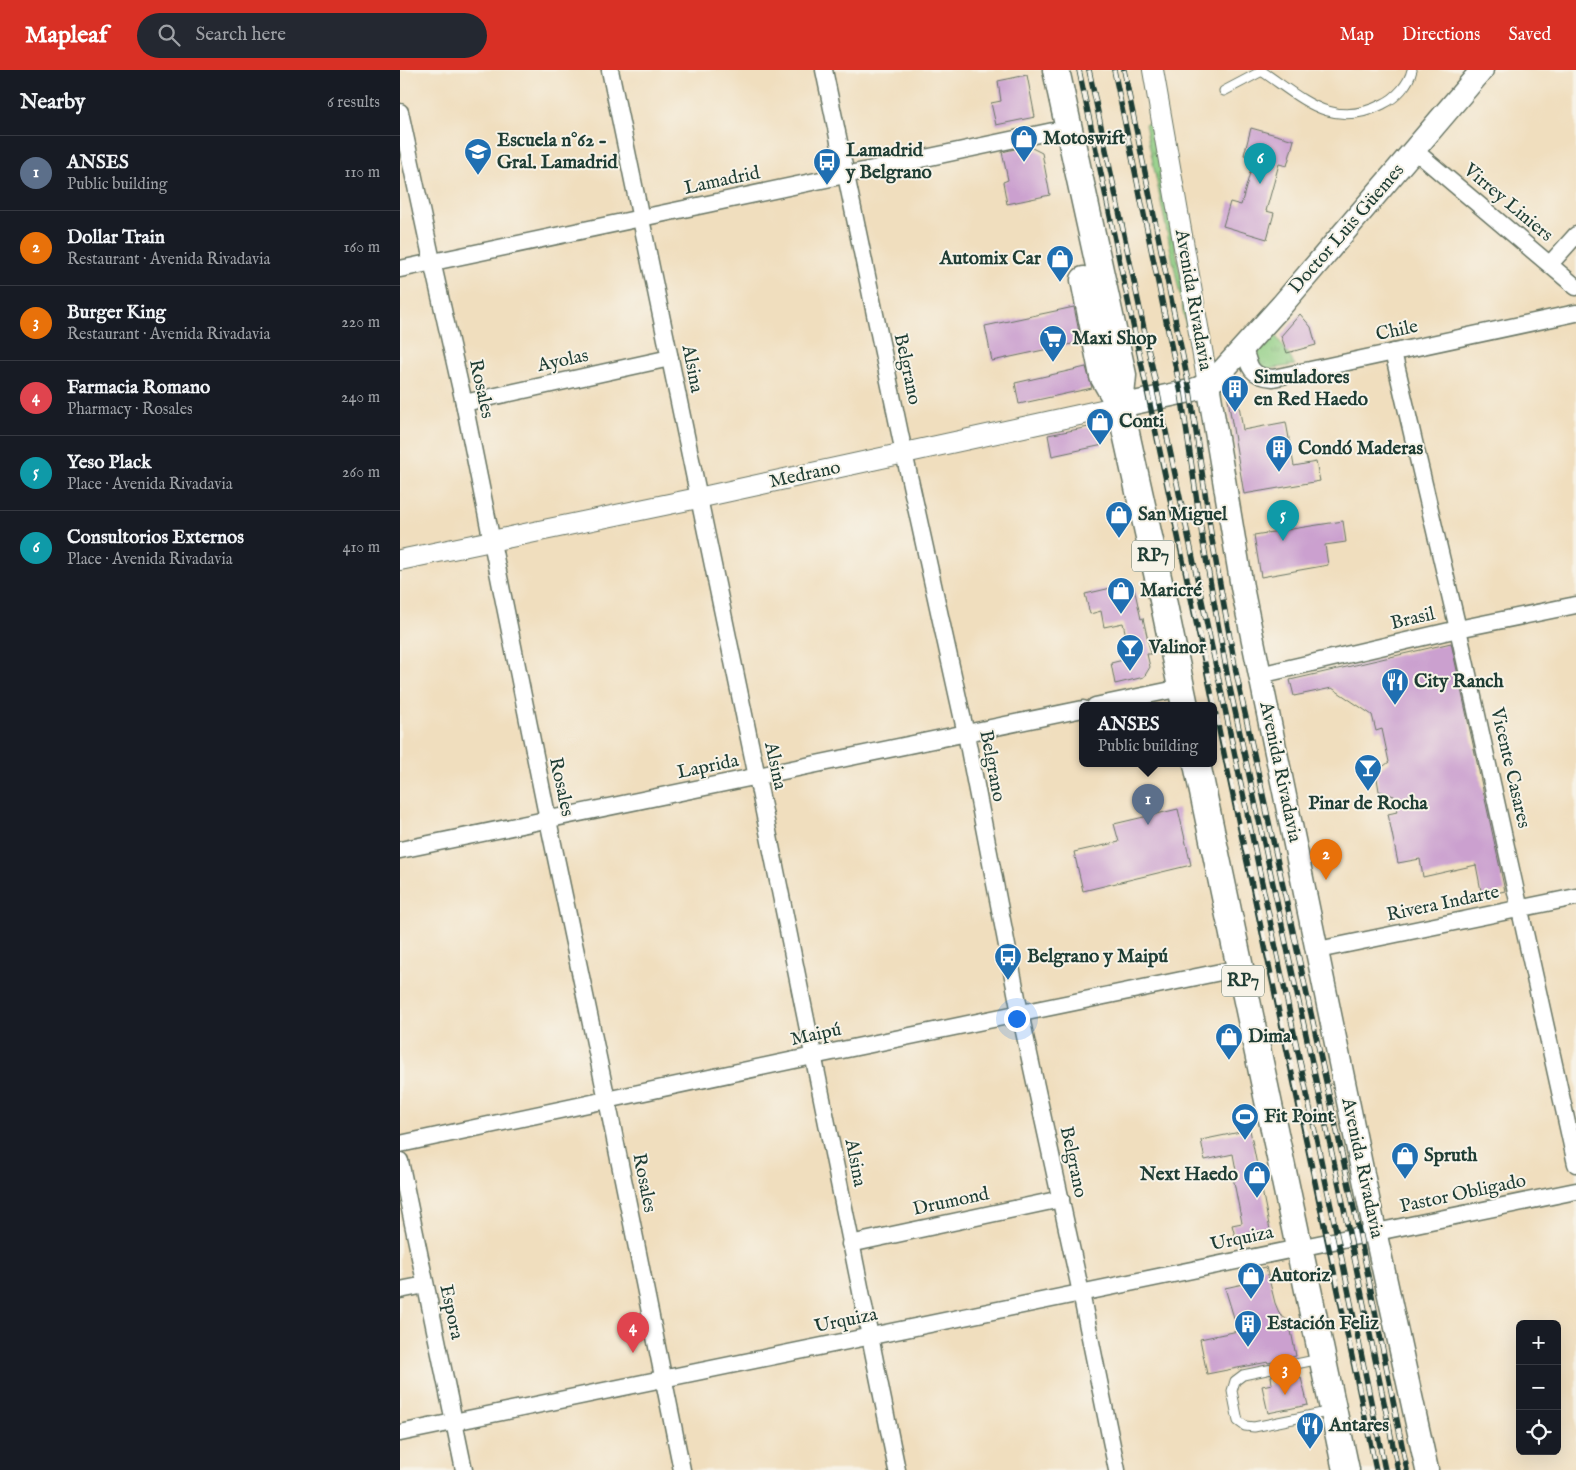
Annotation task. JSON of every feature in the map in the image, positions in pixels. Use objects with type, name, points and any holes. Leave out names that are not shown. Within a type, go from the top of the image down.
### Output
[{"type":"main road","name":"RP7","points":[[1041,70],[1104,376],[1120,406],[1183,697]]},
{"type":"main road","name":"RP7","points":[[1056,70],[1123,375],[1120,406]]},
{"type":"main road","name":"Doctor Luis Güemes","points":[[1208,384],[1215,379],[1282,306],[1482,70]]},
{"type":"main road","name":"Medrano","points":[[1120,406],[1190,391],[1208,384]]},
{"type":"main road","name":"Avenida Rivadavia","points":[[1208,384],[1242,587],[1375,1232],[1427,1470]]},
{"type":"main road","name":"RP7","points":[[1198,767],[1346,1470]]},
{"type":"street","name":"Alsina","points":[[610,70],[757,777],[897,1470]]},
{"type":"street","name":"Belgrano","points":[[824,70],[904,453],[966,734],[1020,1013],[1081,1293],[1117,1470]]},
{"type":"street","name":"Avenida Rivadavia","points":[[1153,70],[1208,384]]},
{"type":"street","name":"Rosales","points":[[400,112],[464,403],[682,1470]]},
{"type":"street","name":"Lamadrid","points":[[400,269],[1053,131]]},
{"type":"street","name":"Virrey Liniers","points":[[1414,150],[1576,287]]},
{"type":"street","points":[[1550,264],[1576,235]]},
{"type":"street","name":"Chile","points":[[1244,347],[1248,364],[1254,373],[1263,377],[1273,378],[1576,312]]},
{"type":"street","name":"Vicente Casares","points":[[1393,352],[1458,629],[1576,1164]]},
{"type":"street","name":"Ayolas","points":[[464,403],[670,358]]},
{"type":"street","name":"Medrano","points":[[400,560],[698,498],[1120,406]]},
{"type":"street","name":"Brasil","points":[[1260,675],[1458,629],[1576,605]]},
{"type":"street","points":[[1134,702],[1183,697]]},
{"type":"street","name":"Laprida","points":[[400,850],[1079,710]]},
{"type":"street","name":"Rivera Indarte","points":[[1318,950],[1576,897]]},
{"type":"street","name":"Maipú","points":[[400,1144],[1240,968]]},
{"type":"street","name":"Espora","points":[[400,1161],[464,1470]]},
{"type":"street","name":"Pastor Obligado","points":[[1300,1247],[1576,1191]]},
{"type":"street","name":"Drumond","points":[[850,1244],[1061,1199]]},
{"type":"street","name":"Urquiza","points":[[400,1433],[1300,1247]]},
{"type":"street","points":[[400,1290],[425,1285]]},
{"type":"lane","points":[[1224,91],[1261,71],[1274,75],[1292,93],[1312,106],[1339,114],[1356,115],[1388,102],[1399,92],[1411,76],[1412,70]]},
{"type":"lane","points":[[1323,1358],[1243,1375],[1235,1381],[1232,1391],[1238,1421],[1245,1426],[1254,1427],[1334,1411]]},
{"type":"green space","points":[[1154,122],[1190,332],[1186,325],[1145,124]]},
{"type":"green space","points":[[1274,333],[1295,365],[1262,370],[1255,360],[1255,355]]},
{"type":"building","points":[[1027,75],[1035,117],[996,125],[991,103],[1001,101],[998,81]]},
{"type":"building","points":[[1251,128],[1294,140],[1287,166],[1279,164],[1266,211],[1274,213],[1267,239],[1223,226],[1230,202],[1241,205],[1254,158],[1244,155]]},
{"type":"building","points":[[1028,146],[1042,153],[1050,195],[1007,204],[1003,182],[1008,180],[1002,152]]},
{"type":"building","points":[[1074,307],[1081,342],[992,361],[985,326]]},
{"type":"building","points":[[1300,314],[1311,327],[1316,345],[1287,353],[1281,336]]},
{"type":"building","points":[[1086,367],[1092,388],[1019,404],[1015,383]]},
{"type":"building","name":"Condó Maderas","points":[[1235,380],[1243,430],[1286,422],[1294,466],[1316,462],[1320,481],[1244,494],[1226,387],[1231,381]]},
{"type":"building","points":[[1099,425],[1103,445],[1052,456],[1048,435]]},
{"type":"building","points":[[1343,521],[1346,542],[1325,545],[1328,565],[1261,577],[1254,535]]},
{"type":"building","points":[[1133,583],[1151,654],[1147,654],[1150,667],[1144,677],[1115,684],[1111,663],[1131,658],[1123,623],[1104,627],[1101,611],[1090,614],[1085,594]]},
{"type":"building","points":[[1451,643],[1505,891],[1482,896],[1476,865],[1423,877],[1420,859],[1398,863],[1388,814],[1397,812],[1394,796],[1379,791],[1376,772],[1389,762],[1382,729],[1376,731],[1372,715],[1332,688],[1294,696],[1290,680]]},
{"type":"building","points":[[1178,809],[1191,865],[1083,891],[1074,852],[1119,842],[1114,824]]},
{"type":"building","points":[[1250,1130],[1270,1230],[1267,1234],[1236,1240],[1232,1225],[1242,1223],[1233,1177],[1237,1176],[1233,1154],[1205,1160],[1201,1140]]},
{"type":"building","points":[[1266,1267],[1280,1315],[1289,1321],[1296,1356],[1207,1374],[1200,1339],[1238,1331],[1225,1288],[1243,1284],[1241,1273]]},
{"type":"building","points":[[1286,1372],[1288,1381],[1301,1378],[1308,1405],[1268,1413],[1262,1386],[1272,1384],[1271,1376]]},
{"type":"railway","points":[[1079,70],[1214,702]]},
{"type":"railway","points":[[1089,70],[1338,1240],[1385,1470]]},
{"type":"railway","points":[[1114,70],[1181,393],[1203,542],[1228,679],[1342,1199],[1398,1470]]},
{"type":"railway","points":[[1124,70],[1190,391],[1212,540],[1237,677],[1360,1236],[1407,1470]]},
{"type":"railway","points":[[1217,716],[1376,1470]]},
{"type":"place","name":"Motoswift","points":[[1024,163]]},
{"type":"place","name":"Escuela n°62 - Gral. Lamadrid","points":[[478,176]]},
{"type":"place","name":"Consultorios Externos","points":[[1260,184]]},
{"type":"place","name":"Lamadrid y Belgrano","points":[[827,186]]},
{"type":"place","name":"Automix Car","points":[[1060,283]]},
{"type":"place","name":"Maxi Shop","points":[[1053,363]]},
{"type":"place","name":"Simuladores en Red Haedo","points":[[1235,413]]},
{"type":"place","name":"Conti","points":[[1100,446]]},
{"type":"place","name":"Condó Maderas","points":[[1279,473]]},
{"type":"place","name":"San Miguel","points":[[1119,539]]},
{"type":"place","name":"Yeso Plack","points":[[1283,541]]},
{"type":"place","name":"Maricré","points":[[1121,615]]},
{"type":"place","name":"Valinor","points":[[1130,672]]},
{"type":"place","name":"City Ranch","points":[[1395,706]]},
{"type":"place","name":"Pinar de Rocha","points":[[1368,792]]},
{"type":"place","name":"ANSES","points":[[1148,825]]},
{"type":"place","name":"Dollar Train","points":[[1326,880]]},
{"type":"place","name":"Belgrano y Maipú","points":[[1008,981]]},
{"type":"place","name":"Dima","points":[[1229,1061]]},
{"type":"place","name":"Fit Point","points":[[1245,1141]]},
{"type":"place","name":"Spruth","points":[[1405,1180]]},
{"type":"place","name":"Next Haedo","points":[[1257,1199]]},
{"type":"place","name":"Autoriz","points":[[1251,1300]]},
{"type":"place","name":"Estación Feliz","points":[[1248,1348]]},
{"type":"place","name":"Farmacia Romano","points":[[633,1353]]},
{"type":"place","name":"Burger King","points":[[1285,1395]]},
{"type":"place","name":"Antares","points":[[1310,1450]]}]
